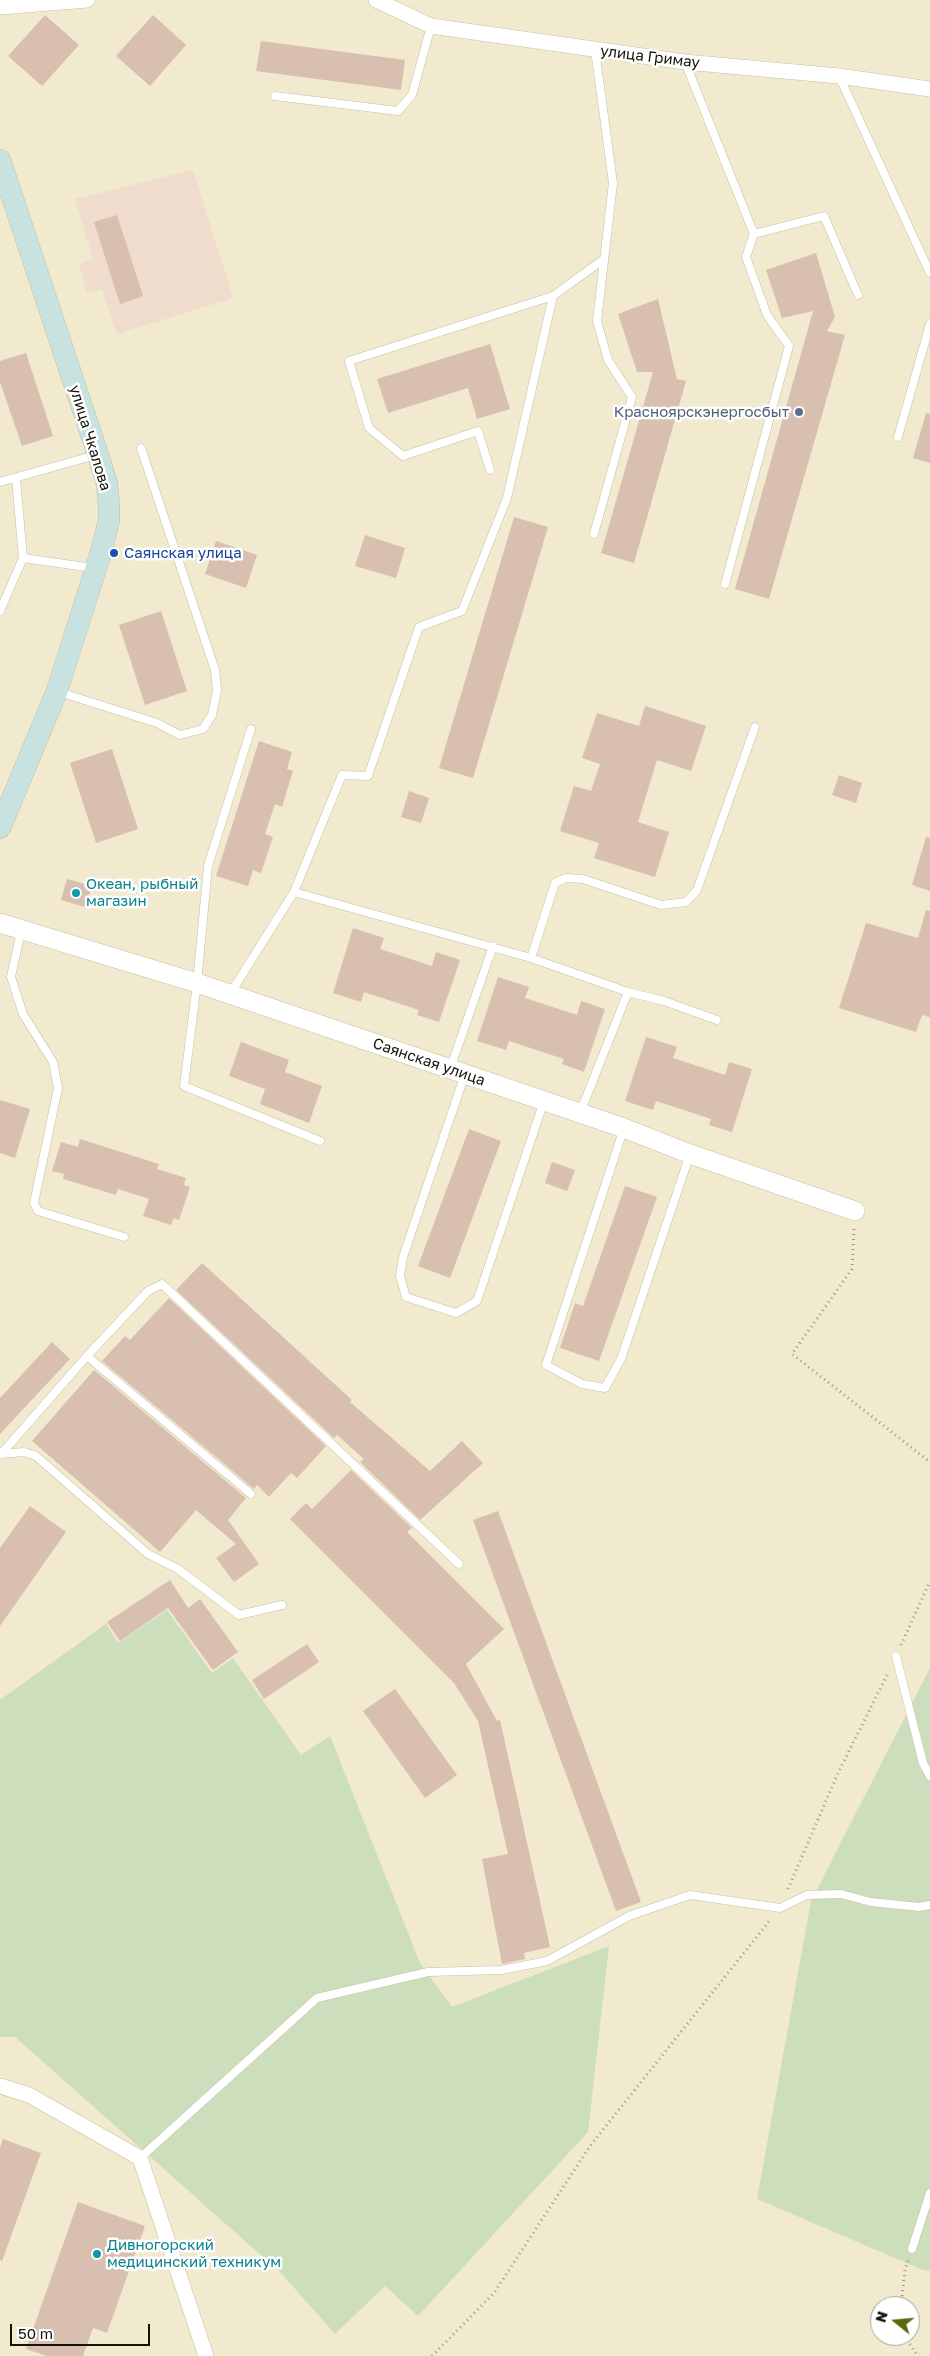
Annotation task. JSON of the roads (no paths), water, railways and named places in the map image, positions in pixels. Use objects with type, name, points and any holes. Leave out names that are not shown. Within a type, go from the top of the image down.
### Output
[{"type":"main road","name":"улица Чкалова","points":[[0,160],[98,455],[106,484],[109,506],[106,535],[57,691],[0,828]]},
{"type":"street","points":[[0,7],[87,0]]},
{"type":"street","name":"улица Гримау","points":[[376,0],[431,26],[685,62],[839,76],[930,89]]},
{"type":"street","name":"Саянская улица","points":[[0,923],[21,931],[197,983],[624,1128],[690,1154],[855,1210]]},
{"type":"street","points":[[0,2086],[29,2095],[140,2158],[206,2356]]},
{"type":"lane","points":[[275,96],[398,111],[412,95],[431,26]]},
{"type":"lane","points":[[594,534],[632,397],[608,360],[597,321],[613,184],[595,50]]},
{"type":"lane","points":[[685,62],[754,234],[746,257],[767,315],[789,346],[725,584]]},
{"type":"lane","points":[[839,76],[930,273]]},
{"type":"lane","points":[[754,234],[824,216],[858,295]]},
{"type":"lane","points":[[490,470],[478,431],[403,456],[369,428],[349,361],[553,296],[604,259]]},
{"type":"lane","points":[[229,995],[294,892],[342,776],[368,776],[418,627],[462,611],[507,498],[553,296]]},
{"type":"lane","points":[[898,437],[930,324]]},
{"type":"lane","points":[[57,691],[157,723],[180,735],[203,728],[212,715],[217,691],[215,670],[141,448]]},
{"type":"lane","points":[[0,482],[98,455]]},
{"type":"lane","points":[[0,611],[23,558],[16,479]]},
{"type":"lane","points":[[23,558],[96,569]]},
{"type":"lane","points":[[531,958],[555,883],[566,878],[583,879],[661,905],[686,902],[697,890],[755,727]]},
{"type":"lane","points":[[251,729],[208,866],[197,983],[184,1086],[320,1141]]},
{"type":"lane","points":[[294,892],[493,946],[717,1020]]},
{"type":"lane","points":[[21,931],[11,978],[23,1014],[53,1062],[58,1088],[34,1203],[38,1211],[124,1236]]},
{"type":"lane","points":[[493,946],[403,1257],[400,1276],[406,1297],[456,1314],[477,1300],[544,1101]]},
{"type":"lane","points":[[580,1113],[628,992]]},
{"type":"lane","points":[[624,1128],[546,1366],[582,1384],[605,1388],[621,1359],[690,1154]]},
{"type":"lane","points":[[0,1454],[148,1291],[162,1284],[459,1564]]},
{"type":"lane","points":[[88,1356],[250,1494]]},
{"type":"lane","points":[[0,1454],[24,1452],[36,1456],[148,1554],[178,1569],[239,1615],[282,1605]]},
{"type":"lane","points":[[896,1656],[923,1764],[930,1776]]},
{"type":"lane","points":[[140,2158],[316,1998],[428,1972],[501,1970],[547,1961],[629,1916],[690,1895],[780,1908],[807,1895],[833,1894],[841,1894],[871,1902],[919,1907],[930,1905]]},
{"type":"lane","points":[[912,2249],[930,2193]]},
{"type":"place","name":"Красноярскэнергосбыт","points":[[799,412]]},
{"type":"place","name":"Саянская улица","points":[[114,553]]},
{"type":"place","name":"Океан, рыбный магазин","points":[[76,893]]},
{"type":"place","name":"Дивногорский медицинский техникум","points":[[97,2254]]}]
